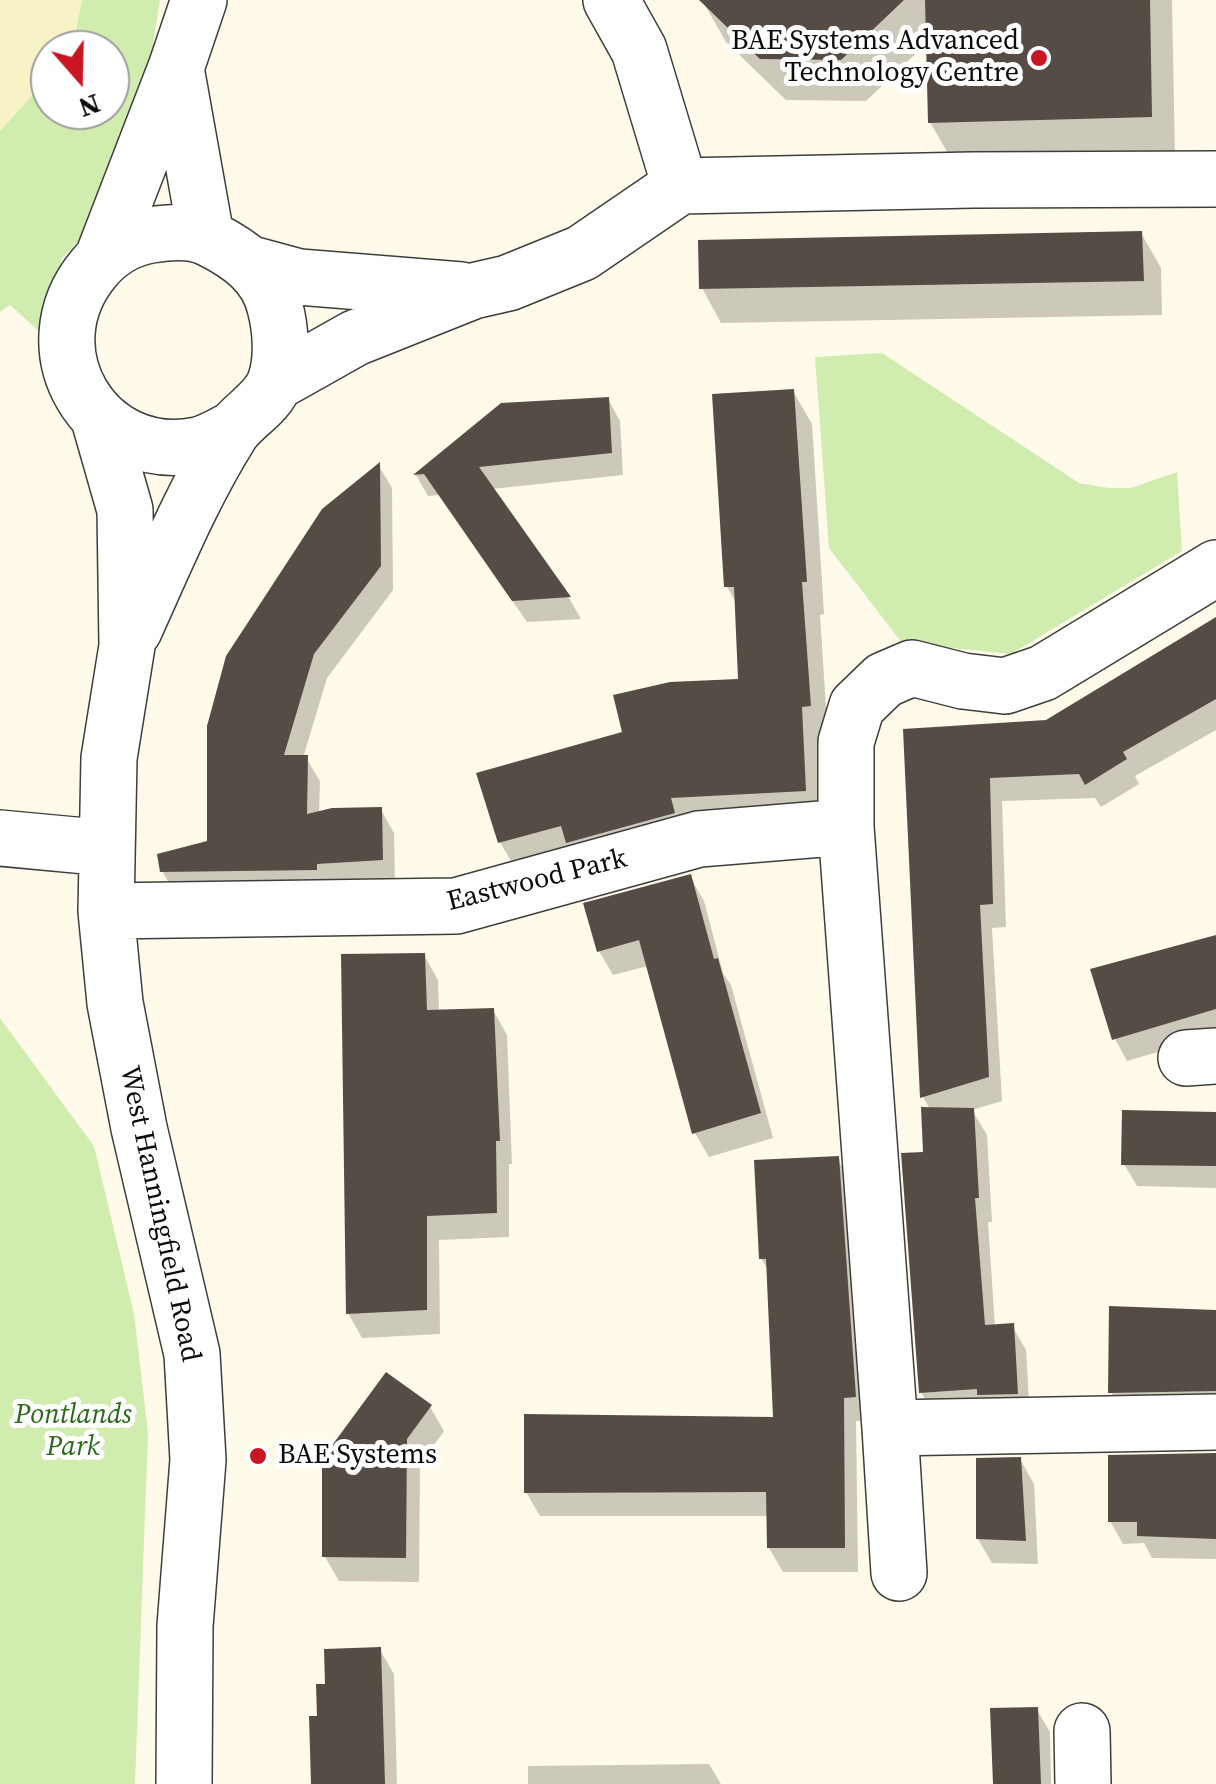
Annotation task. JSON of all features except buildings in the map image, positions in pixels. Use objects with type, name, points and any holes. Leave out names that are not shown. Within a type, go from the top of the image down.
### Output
[{"type":"street","name":"West Hanningfield Road","points":[[199,0],[103,257],[80,285],[67,319],[66,355],[77,390],[99,419],[129,438],[164,447],[200,445],[233,430]]},
{"type":"street","points":[[611,0],[639,50],[680,186]]},
{"type":"street","name":"West Hanningfield Road","points":[[176,68],[206,236]]},
{"type":"street","points":[[274,383],[355,338],[582,252],[680,186],[1216,178]]},
{"type":"street","points":[[103,257],[134,238],[170,232],[206,236],[251,264],[299,277],[472,292]]},
{"type":"street","points":[[251,264],[272,296],[282,333],[274,383]]},
{"type":"street","name":"West Hanningfield Road","points":[[127,646],[183,520],[233,430],[274,383]]},
{"type":"street","name":"West Hanningfield Road","points":[[99,419],[125,510],[127,646],[108,758],[106,911],[115,1003],[192,1354],[198,1460],[186,1626],[184,1784]]},
{"type":"street","points":[[898,1573],[846,827],[846,742],[857,706],[884,680],[912,668],[963,681],[1005,686],[1030,677],[1216,568]]},
{"type":"street","name":"Eastwood Park","points":[[106,911],[456,906],[699,839],[846,827]]},
{"type":"street","points":[[0,838],[107,848]]},
{"type":"street","points":[[890,1428],[1216,1422]]},
{"type":"shaded area","points":[[0,0],[82,0],[76,30],[30,30],[30,98],[0,131]]},
{"type":"green space","points":[[82,0],[160,0],[140,127],[116,203],[61,259],[61,351],[10,305],[0,312],[0,131],[30,98],[30,130],[130,130],[130,30],[76,30]]},
{"type":"green space","points":[[882,353],[1079,483],[1131,488],[1177,472],[1182,551],[1011,654],[902,643],[829,548],[815,357]]},
{"type":"green space","name":"Pontlands Park","points":[[0,1018],[94,1146],[134,1314],[148,1433],[135,1784],[0,1784]]},
{"type":"place","name":"BAE Systems Advanced Technology Centre","points":[[1039,58]]},
{"type":"place","name":"BAE Systems","points":[[258,1456]]}]
